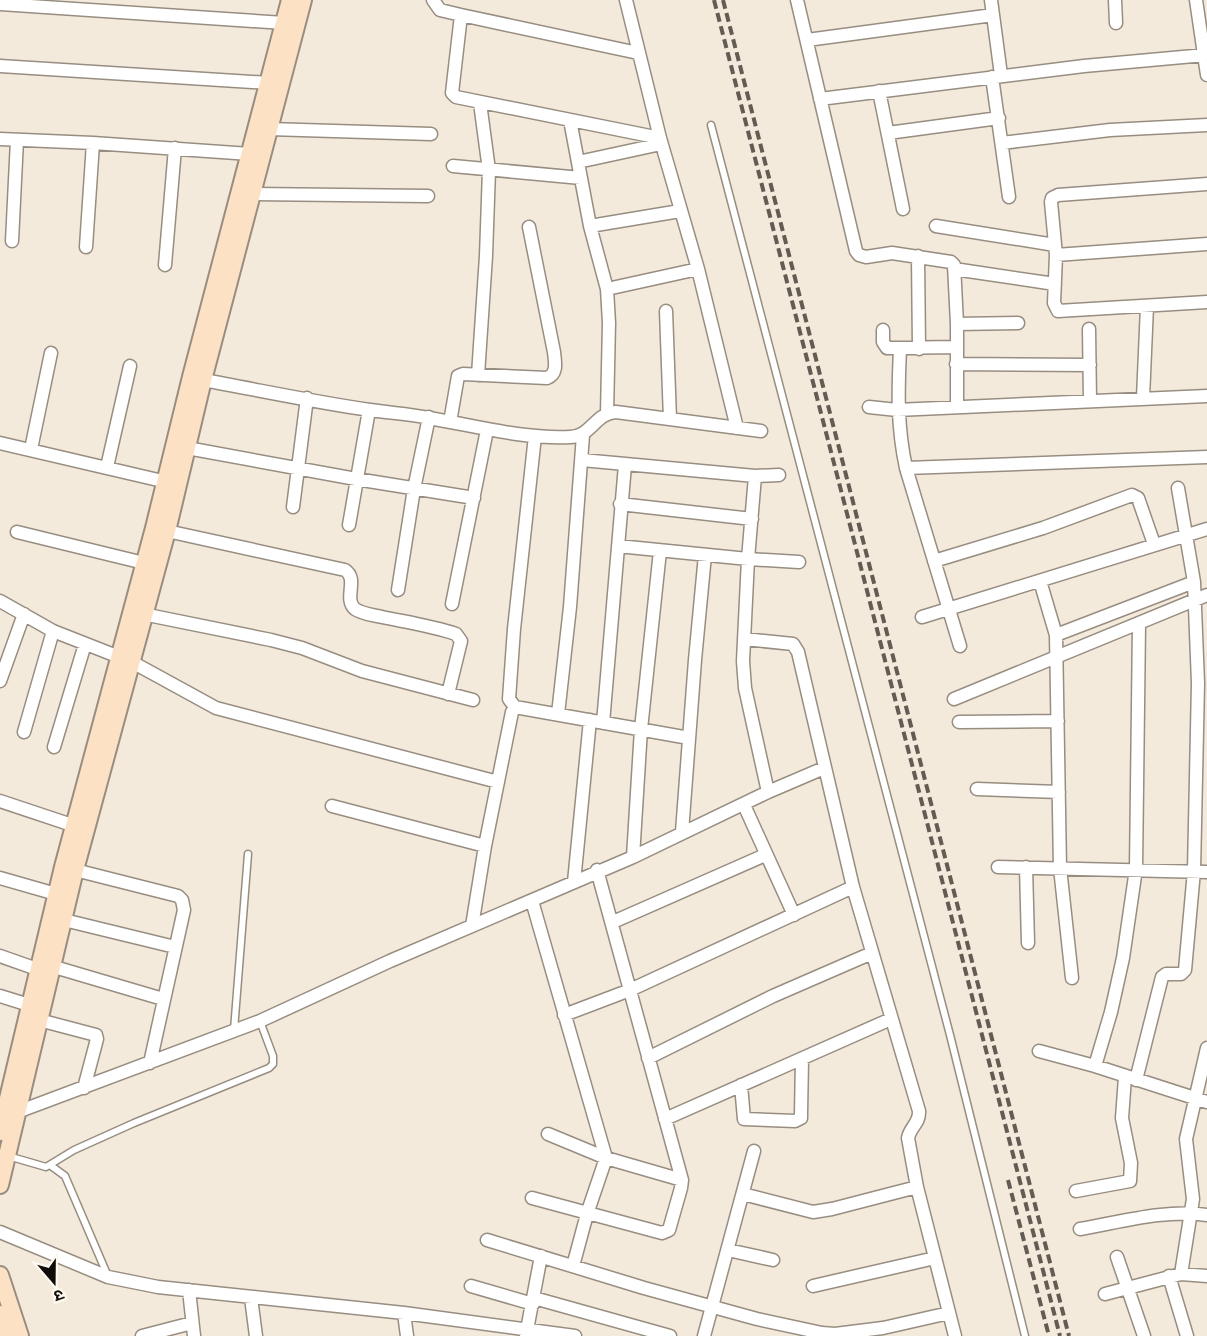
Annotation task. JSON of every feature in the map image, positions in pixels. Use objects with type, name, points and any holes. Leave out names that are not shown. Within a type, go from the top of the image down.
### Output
[{"type":"main road","points":[[0,1132],[11,1114],[39,1020],[44,968],[56,894],[125,660],[143,614],[167,531],[172,483],[191,377],[290,0]]},
{"type":"main road","points":[[0,1185],[8,1155],[11,1114],[29,1005],[64,920],[125,660],[144,563],[187,448],[303,0]]},
{"type":"main road","points":[[0,1275],[20,1336]]},
{"type":"main road","points":[[0,1314],[7,1336]]},
{"type":"street","points":[[432,0],[440,10],[638,53]]},
{"type":"street","points":[[626,0],[660,141],[698,269],[736,428]]},
{"type":"street","points":[[797,0],[856,251],[859,255],[866,257],[892,254],[951,262],[954,269],[957,324],[957,407]]},
{"type":"street","points":[[991,0],[999,118],[1009,197]]},
{"type":"street","points":[[1115,0],[1116,22]]},
{"type":"street","points":[[0,4],[284,23]]},
{"type":"street","points":[[1200,4],[1207,75]]},
{"type":"street","points":[[461,15],[452,93],[456,98],[570,120],[660,141]]},
{"type":"street","points":[[807,40],[993,15]]},
{"type":"street","points":[[820,99],[997,76],[1204,55]]},
{"type":"street","points":[[0,66],[269,83]]},
{"type":"street","points":[[879,91],[903,209]]},
{"type":"street","points":[[478,375],[489,170],[480,103]]},
{"type":"street","points":[[888,133],[999,118]]},
{"type":"street","points":[[570,120],[590,226],[607,289],[609,323],[607,413]]},
{"type":"street","points":[[1002,143],[1110,130],[1207,125]]},
{"type":"street","points":[[269,129],[431,134]]},
{"type":"street","points":[[0,139],[250,154]]},
{"type":"street","points":[[12,241],[17,140]]},
{"type":"street","points":[[578,162],[660,141]]},
{"type":"street","points":[[86,247],[93,143]]},
{"type":"street","points":[[165,265],[176,148]]},
{"type":"street","points":[[453,166],[581,178]]},
{"type":"street","points":[[1207,184],[1054,196],[1051,202],[1056,310],[1060,312],[1207,302]]},
{"type":"street","points":[[252,194],[428,196]]},
{"type":"street","points":[[590,226],[680,211]]},
{"type":"street","points":[[936,226],[1055,250],[1207,244]]},
{"type":"street","points":[[450,422],[456,378],[463,374],[547,378],[554,372],[554,352],[528,227]]},
{"type":"street","points":[[918,256],[919,349]]},
{"type":"street","points":[[607,289],[698,269]]},
{"type":"street","points":[[954,269],[1055,284]]},
{"type":"street","points":[[1143,398],[1147,306]]},
{"type":"street","points":[[666,311],[670,419]]},
{"type":"street","points":[[957,324],[1018,323]]},
{"type":"street","points":[[1089,329],[1090,401]]},
{"type":"street","points":[[883,330],[886,348],[956,348]]},
{"type":"street","points":[[900,349],[897,410],[900,439],[906,468],[960,646]]},
{"type":"street","points":[[31,449],[51,353]]},
{"type":"street","points":[[956,363],[1090,365]]},
{"type":"street","points":[[106,467],[130,366]]},
{"type":"street","points":[[203,380],[369,410],[429,417],[487,430],[534,436],[569,438],[583,435],[598,418],[607,413],[616,412],[761,431]]},
{"type":"street","points":[[869,407],[897,410],[1207,396]]},
{"type":"street","points":[[293,507],[307,398]]},
{"type":"street","points":[[349,525],[369,410]]},
{"type":"street","points":[[398,590],[414,489],[429,417]]},
{"type":"street","points":[[452,604],[487,430]]},
{"type":"street","points":[[558,714],[583,435]]},
{"type":"street","points":[[534,436],[508,696],[515,707],[689,738]]},
{"type":"street","points":[[0,443],[172,483]]},
{"type":"street","points":[[187,448],[474,498]]},
{"type":"street","points":[[906,468],[1207,457]]},
{"type":"street","points":[[582,460],[755,476],[779,476]]},
{"type":"street","points":[[603,723],[625,465]]},
{"type":"street","points":[[755,476],[748,559],[744,679],[768,792]]},
{"type":"street","points":[[1076,1191],[1130,1182],[1131,1163],[1122,1118],[1130,1078],[1162,977],[1164,974],[1181,974],[1185,970],[1194,871],[1201,598],[1194,582],[1178,488]]},
{"type":"street","points":[[934,561],[1043,528],[1132,495],[1138,498],[1154,544]]},
{"type":"street","points":[[620,504],[752,519]]},
{"type":"street","points":[[922,617],[1207,529]]},
{"type":"street","points":[[167,531],[348,572],[351,578],[350,599],[354,608],[369,614],[453,633],[460,638],[448,694]]},
{"type":"street","points":[[17,532],[144,563]]},
{"type":"street","points":[[618,546],[660,552],[800,562]]},
{"type":"street","points":[[633,857],[641,729],[660,552]]},
{"type":"street","points":[[682,832],[705,555]]},
{"type":"street","points":[[1040,580],[1056,635],[1060,868],[1072,978]]},
{"type":"street","points":[[1056,635],[1194,582]]},
{"type":"street","points":[[954,699],[1201,598]]},
{"type":"street","points":[[0,601],[53,631],[125,660],[216,708],[498,782]]},
{"type":"street","points":[[0,681],[24,614]]},
{"type":"street","points":[[143,614],[302,648],[362,671],[473,700]]},
{"type":"street","points":[[1095,1066],[1111,1012],[1123,958],[1136,869],[1139,624]]},
{"type":"street","points":[[24,732],[53,631]]},
{"type":"street","points":[[744,639],[794,644],[796,647],[853,887],[919,1111],[919,1120],[908,1136],[916,1187],[955,1336]]},
{"type":"street","points":[[54,747],[85,644]]},
{"type":"street","points":[[472,926],[485,846],[512,712],[515,707]]},
{"type":"street","points":[[574,882],[590,720]]},
{"type":"street","points":[[959,722],[1058,721]]},
{"type":"street","points":[[11,1114],[260,1021],[390,961],[597,870],[633,857],[682,832],[824,768]]},
{"type":"street","points":[[977,789],[1059,792]]},
{"type":"street","points":[[0,801],[75,826]]},
{"type":"street","points":[[744,805],[794,915]]},
{"type":"street","points":[[332,806],[485,846]]},
{"type":"street","points":[[613,922],[765,855]]},
{"type":"street","points":[[998,867],[1207,872]]},
{"type":"street","points":[[1026,867],[1028,943]]},
{"type":"street","points":[[75,870],[180,897],[184,910],[150,1063]]},
{"type":"street","points":[[532,1198],[659,1233],[669,1230],[682,1180],[597,870]]},
{"type":"street","points":[[0,878],[56,894]]},
{"type":"street","points":[[564,1015],[630,990],[853,887]]},
{"type":"street","points":[[532,900],[606,1158],[587,1214],[573,1266]]},
{"type":"street","points":[[64,920],[176,947]]},
{"type":"street","points":[[648,1058],[773,996],[872,953]]},
{"type":"street","points":[[0,957],[163,999]]},
{"type":"street","points":[[0,996],[29,1005]]},
{"type":"street","points":[[664,1119],[891,1019]]},
{"type":"street","points":[[39,1020],[96,1035],[97,1039],[84,1088]]},
{"type":"street","points":[[1187,1336],[1175,1275],[1192,1213],[1193,1187],[1185,1139],[1201,1100],[1207,1048]]},
{"type":"street","points":[[1039,1051],[1095,1066],[1201,1100]]},
{"type":"street","points":[[741,1085],[744,1119],[795,1121],[801,1118],[802,1059]]},
{"type":"street","points":[[548,1134],[606,1158],[682,1180]]},
{"type":"street","points":[[704,1336],[714,1306],[754,1150]]},
{"type":"street","points":[[743,1194],[813,1212],[916,1187]]},
{"type":"street","points":[[1080,1229],[1159,1215],[1192,1213],[1207,1215]]},
{"type":"street","points":[[0,1232],[108,1277],[158,1287],[404,1313],[527,1332],[575,1336]]},
{"type":"street","points":[[487,1240],[644,1288],[788,1326],[836,1334],[883,1328],[949,1313]]},
{"type":"street","points":[[728,1250],[773,1260]]},
{"type":"street","points":[[527,1332],[541,1256]]},
{"type":"street","points":[[1117,1257],[1144,1336]]},
{"type":"street","points":[[813,1286],[935,1258]]},
{"type":"street","points":[[1105,1294],[1175,1275],[1207,1276]]},
{"type":"street","points":[[471,1286],[670,1336]]},
{"type":"street","points":[[142,1336],[193,1330],[189,1290]]},
{"type":"street","points":[[251,1298],[256,1336]]},
{"type":"street","points":[[404,1313],[406,1336]]},
{"type":"lane","points":[[711,125],[953,1047],[1024,1336]]},
{"type":"lane","points":[[234,1031],[248,854]]},
{"type":"lane","points":[[8,1155],[41,1167],[51,1165],[74,1150],[134,1123],[269,1068],[273,1064],[273,1056],[260,1021]]},
{"type":"lane","points":[[51,1165],[65,1176],[108,1277]]},
{"type":"railway","points":[[714,0],[1060,1336]]},
{"type":"railway","points":[[723,0],[1069,1336]]},
{"type":"railway","points":[[1008,1180],[1049,1336]]}]
